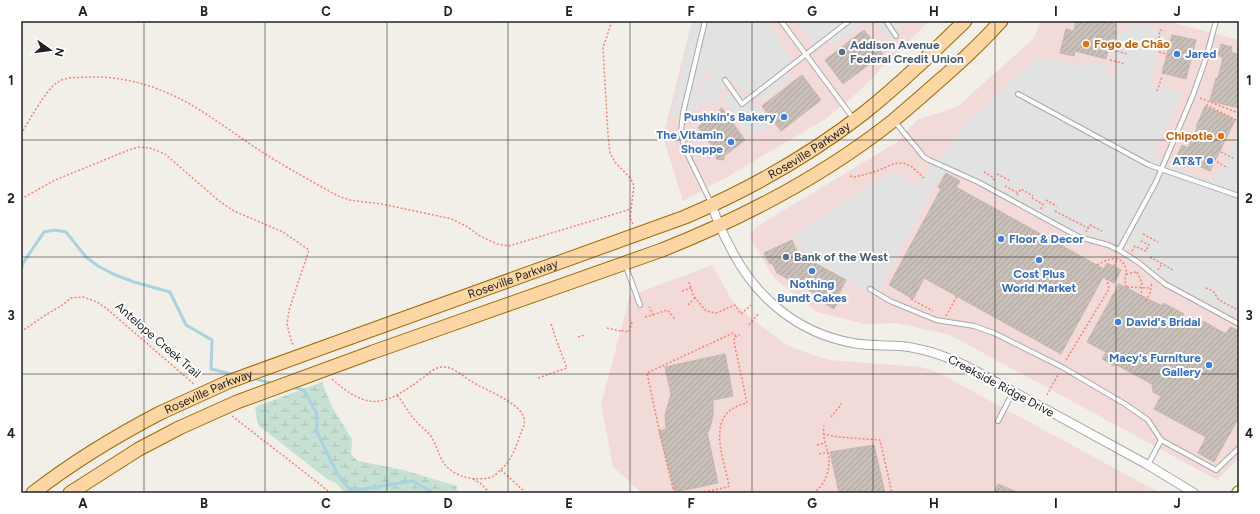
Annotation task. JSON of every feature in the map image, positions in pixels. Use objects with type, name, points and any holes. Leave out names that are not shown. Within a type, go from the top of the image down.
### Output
[{"type":"main road","points":[[948,38],[961,21]]},
{"type":"main road","name":"Roseville Parkway","points":[[33,493],[51,479],[102,446],[160,413],[228,382],[636,235],[712,206],[802,157],[854,120],[878,101],[965,21]]},
{"type":"main road","name":"Roseville Parkway","points":[[70,493],[133,453],[179,428],[238,402],[373,352],[662,250],[720,226],[818,173],[894,120],[923,96],[1000,24]]},
{"type":"street","name":"Creekside Ridge Drive","points":[[712,206],[730,248],[756,287],[785,315],[803,326],[853,344],[903,346],[935,353],[961,363],[1148,465],[1194,493]]},
{"type":"lane","points":[[705,21],[683,113],[681,133],[684,147],[712,206]]},
{"type":"lane","points":[[781,21],[854,120]]},
{"type":"lane","points":[[725,80],[742,104],[849,21]]},
{"type":"lane","points":[[886,21],[896,36]]},
{"type":"lane","points":[[1119,250],[1156,182],[1198,83],[1216,21]]},
{"type":"lane","points":[[1018,94],[1148,165],[1239,196]]},
{"type":"lane","points":[[894,120],[928,160],[978,182],[1079,237],[1108,245],[1119,250],[1130,256],[1165,284],[1239,324]]},
{"type":"lane","points":[[625,263],[640,305]]},
{"type":"lane","points":[[870,289],[890,300],[936,320],[974,326],[994,333],[1062,367],[1125,404],[1148,420],[1161,440],[1216,470],[1239,448]]},
{"type":"lane","points":[[998,421],[1013,392]]},
{"type":"lane","points":[[1148,465],[1161,440]]},
{"type":"path","points":[[612,21],[604,48],[608,141],[610,153],[615,162],[631,179],[634,186],[630,218],[636,235]]},
{"type":"path","points":[[1156,41],[1159,38],[1160,30],[1164,31]]},
{"type":"path","points":[[1113,50],[1127,54]]},
{"type":"path","points":[[1160,52],[1167,54]]},
{"type":"path","points":[[1110,60],[1125,64]]},
{"type":"path","points":[[21,134],[45,96],[57,82],[68,78],[98,77],[125,80],[150,86],[183,100],[212,117],[262,153],[338,196],[350,200],[382,204],[452,219],[466,226],[480,236],[497,244],[510,246],[631,210]]},
{"type":"path","points":[[1157,91],[1162,77]]},
{"type":"path","points":[[1200,98],[1236,112]]},
{"type":"path","points":[[1213,108],[1215,104]]},
{"type":"path","points":[[1207,106],[1236,120]]},
{"type":"path","points":[[21,199],[55,180],[129,150],[140,147],[150,148],[165,154],[219,201],[234,211],[283,232],[309,250],[289,310],[287,324],[292,343],[297,348]]},
{"type":"path","points":[[1221,152],[1233,158]]},
{"type":"path","points":[[1217,162],[1228,168]]},
{"type":"path","points":[[850,176],[855,177],[900,163],[911,166],[924,178]]},
{"type":"path","points":[[997,174],[1009,180]]},
{"type":"path","points":[[1005,186],[1018,193]]},
{"type":"path","points":[[1046,200],[1058,206]]},
{"type":"path","points":[[1055,211],[1088,228]]},
{"type":"path","points":[[1144,234],[1158,242]]},
{"type":"path","points":[[1130,256],[1135,246],[1146,251],[1149,245],[1139,240]]},
{"type":"path","points":[[1150,257],[1173,270]]},
{"type":"path","points":[[1097,265],[1111,258],[1117,260],[1126,267],[1124,281],[1127,287],[1150,288]]},
{"type":"path","points":[[1114,266],[1117,260]]},
{"type":"path","points":[[1126,274],[1147,269]]},
{"type":"path","points":[[1137,272],[1142,288],[1141,296]]},
{"type":"path","points":[[1066,360],[1109,289],[1107,279]]},
{"type":"path","points":[[689,282],[695,298],[706,311],[716,313],[735,305],[741,314],[751,305]]},
{"type":"path","points":[[1146,301],[1150,293],[1152,282]]},
{"type":"path","points":[[682,291],[691,288]]},
{"type":"path","points":[[1206,288],[1213,291],[1219,300],[1238,310]]},
{"type":"path","points":[[945,317],[956,296]]},
{"type":"path","name":"Antelope Creek Trail","points":[[21,332],[61,306],[70,298],[83,298],[97,302],[106,308],[195,385]]},
{"type":"path","points":[[688,305],[695,298]]},
{"type":"path","points":[[911,299],[938,314]]},
{"type":"path","points":[[649,307],[653,314]]},
{"type":"path","points":[[645,317],[667,310],[674,318],[675,317]]},
{"type":"path","points":[[749,324],[759,313]]},
{"type":"path","points":[[607,328],[629,332],[633,322]]},
{"type":"path","points":[[538,378],[566,368],[551,324]]},
{"type":"path","points":[[674,493],[647,372],[732,333],[735,335],[734,342],[747,403],[740,404],[730,409],[724,417],[719,430],[719,439],[729,485],[728,487],[698,493]]},
{"type":"path","points":[[578,337],[585,335]]},
{"type":"path","points":[[735,337],[740,335]]},
{"type":"path","points":[[329,377],[350,393],[368,401],[375,402],[398,395],[435,368],[444,366],[454,369],[471,382],[508,401],[518,409],[524,417],[525,424],[511,456],[501,470],[493,476],[473,479]]},
{"type":"path","points":[[1047,395],[1058,375]]},
{"type":"path","points":[[398,395],[414,419],[430,435],[448,467],[455,474],[473,479],[480,483],[490,493]]},
{"type":"path","points":[[831,417],[841,403]]},
{"type":"path","points":[[230,415],[330,493]]},
{"type":"path","points":[[813,493],[822,484],[827,474],[829,462],[823,434],[824,426]]},
{"type":"path","points":[[823,434],[849,438],[880,440],[892,493]]},
{"type":"path","points":[[817,445],[825,443]]},
{"type":"path","points":[[819,454],[828,452]]},
{"type":"path","points":[[501,470],[526,493]]},
{"type":"shaded area","points":[[692,21],[929,21],[858,92],[827,118],[683,201],[663,137]]},
{"type":"shaded area","points":[[693,21],[767,21],[778,35],[781,46],[797,65],[787,72],[791,79],[762,101],[757,95],[744,91],[735,80],[716,94],[719,99],[710,106],[704,97],[706,101],[691,113],[689,119],[671,115]],"holes":[[[708,69],[713,75],[700,84],[705,89],[701,93],[698,86],[702,73]]]},
{"type":"shaded area","points":[[797,21],[896,21],[901,29],[897,33],[898,35],[889,42],[876,25],[872,29],[867,22],[835,46],[830,40],[818,49]]},
{"type":"shaded area","points":[[1041,21],[1166,21],[1239,40],[1239,458],[1217,480],[950,335],[896,323],[864,324],[817,312],[774,278],[750,237],[756,227],[897,142],[917,120],[957,107],[1033,39]]},
{"type":"shaded area","points":[[1129,23],[1163,31],[1150,84],[1182,93],[1176,109],[1153,154],[1171,167],[1213,181],[1239,131],[1239,319],[1159,276],[1140,256],[1114,242],[1078,233],[948,171],[937,180],[877,297],[809,259],[793,234],[895,171],[915,185],[951,144],[965,124],[1037,57],[1091,67],[1093,61],[1107,64],[1105,71],[1115,74],[1117,67],[1110,65],[1119,31],[1126,32]]},
{"type":"shaded area","points":[[737,87],[750,106],[756,102],[766,117],[761,120],[768,124],[765,130],[758,135],[755,131],[748,135],[722,97]]},
{"type":"shaded area","points":[[712,265],[733,302],[757,323],[789,346],[830,360],[921,367],[937,372],[1160,493],[642,493],[613,467],[601,404],[630,296]]},
{"type":"green space","points":[[322,382],[332,407],[352,439],[351,454],[358,461],[403,470],[457,486],[456,493],[345,493],[336,483],[327,479],[258,425],[255,407]]},
{"type":"building","name":"Fogo de Chão","points":[[1076,21],[1103,21],[1115,24],[1113,31],[1116,31],[1114,39],[1111,38],[1106,59],[1075,51],[1074,56],[1060,53],[1066,29],[1074,31]]},
{"type":"building","points":[[864,30],[883,54],[843,84],[825,60]]},
{"type":"building","points":[[1172,35],[1196,40],[1186,79],[1162,73]]},
{"type":"building","points":[[1221,44],[1232,47],[1231,52],[1239,55],[1239,108],[1210,101],[1223,57],[1218,56]]},
{"type":"building","points":[[802,75],[821,100],[781,131],[762,106]]},
{"type":"building","points":[[1205,106],[1235,120],[1210,171],[1177,156],[1182,145],[1188,148]]},
{"type":"building","points":[[722,108],[745,140],[724,156],[724,160],[716,159],[717,153],[698,127]]},
{"type":"building","points":[[946,173],[960,181],[956,187],[1104,269],[1107,263],[1121,270],[1114,283],[1103,277],[1061,354],[924,278],[913,299],[889,285],[941,189],[938,187]]},
{"type":"building","points":[[792,240],[798,254],[846,280],[838,296],[840,298],[834,309],[824,303],[826,300],[777,273],[772,263],[770,264],[764,253]]},
{"type":"building","points":[[1119,284],[1162,306],[1163,303],[1184,314],[1182,317],[1200,326],[1203,321],[1226,334],[1230,327],[1239,331],[1239,417],[1214,462],[1198,453],[1206,437],[1154,409],[1161,396],[1153,392],[1152,384],[1115,364],[1114,366],[1102,359],[1106,352],[1087,342]]},
{"type":"building","points":[[725,354],[733,396],[713,400],[713,416],[709,431],[707,432],[718,483],[675,492],[659,431],[666,429],[665,415],[671,394],[665,367]]},
{"type":"building","points":[[874,445],[885,493],[839,493],[830,452]]},
{"type":"building","points":[[998,484],[1019,493],[994,493]]},
{"type":"waterway","points":[[21,270],[23,263],[44,232],[55,230],[66,232],[86,257],[98,266],[113,274],[134,282],[170,292],[186,325],[212,340],[211,369],[235,375]]},
{"type":"waterway","points":[[252,378],[274,384]]},
{"type":"waterway","points":[[291,387],[304,390],[317,414],[317,432],[338,475],[351,491],[413,481],[434,493]]},
{"type":"place","name":"Fogo de Chão","points":[[1086,44]]},
{"type":"place","name":"Addison Avenue Federal Credit Union","points":[[842,52]]},
{"type":"place","name":"Jared","points":[[1177,54]]},
{"type":"place","name":"Pushkin's Bakery","points":[[784,117]]},
{"type":"place","name":"Chipotle","points":[[1221,136]]},
{"type":"place","name":"The Vitamin Shoppe","points":[[731,142]]},
{"type":"place","name":"AT&T","points":[[1210,161]]},
{"type":"place","name":"Floor & Decor","points":[[1001,239]]},
{"type":"place","name":"Bank of the West","points":[[786,257]]},
{"type":"place","name":"Cost Plus World Market","points":[[1039,260]]},
{"type":"place","name":"Nothing Bundt Cakes","points":[[812,271]]},
{"type":"place","name":"David's Bridal","points":[[1118,322]]},
{"type":"place","name":"Macy's Furniture Gallery","points":[[1209,365]]}]
